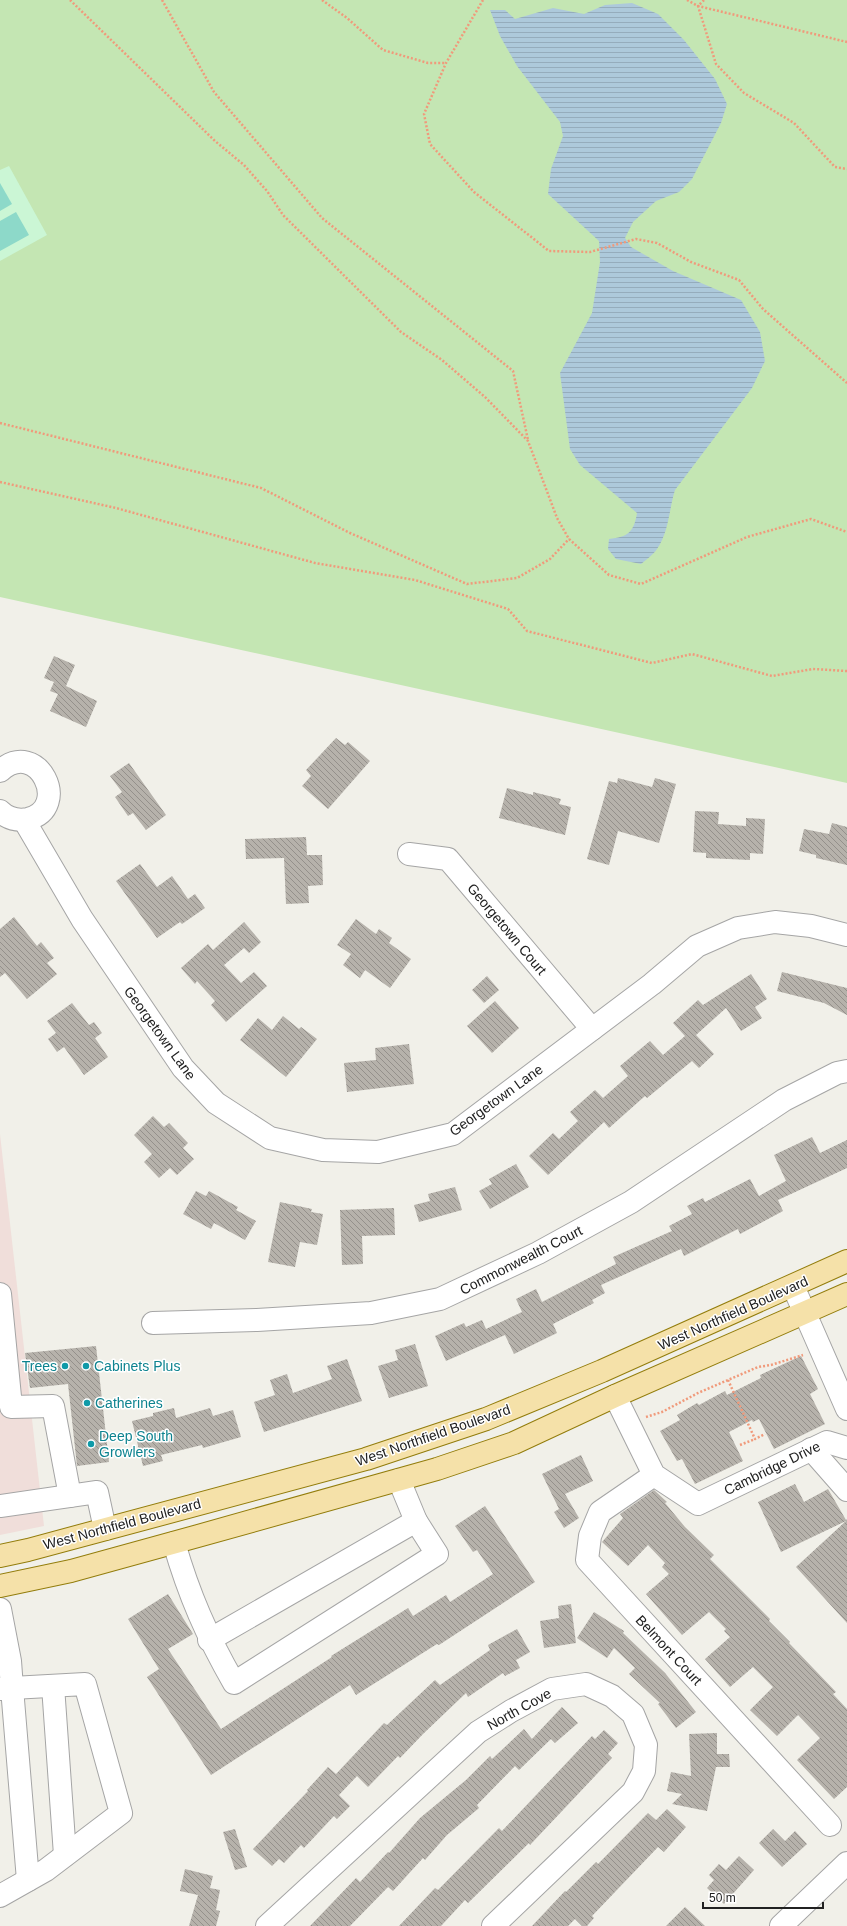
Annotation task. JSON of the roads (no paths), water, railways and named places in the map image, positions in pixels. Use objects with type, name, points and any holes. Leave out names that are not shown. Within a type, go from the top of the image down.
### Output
[{"type":"main road","name":"West Northfield Boulevard","points":[[0,1556],[106,1529],[391,1451],[486,1419],[602,1371],[847,1261]]},
{"type":"main road","name":"West Northfield Boulevard","points":[[0,1586],[71,1572],[399,1480],[514,1443],[615,1396],[847,1294]]},
{"type":"main road","points":[[391,1451],[399,1480]]},
{"type":"street","points":[[0,771],[14,763],[24,762],[33,765],[41,770],[46,778],[49,792],[46,805],[40,813],[32,818],[24,820],[13,819],[0,811]]},
{"type":"street","name":"Georgetown Lane","points":[[24,820],[82,919],[183,1068],[216,1103],[270,1138],[322,1150],[378,1152],[453,1134],[652,984],[697,946],[738,928],[774,922],[811,926],[847,935]]},
{"type":"street","name":"Georgetown Court","points":[[409,854],[448,859],[592,1029]]},
{"type":"street","name":"Commonwealth Court","points":[[154,1323],[257,1320],[371,1313],[440,1299],[538,1253],[631,1202],[784,1100],[837,1073],[847,1071]]},
{"type":"street","points":[[793,1286],[847,1409]]},
{"type":"street","points":[[0,1294],[6,1408],[53,1406],[70,1496]]},
{"type":"street","points":[[615,1396],[654,1475]]},
{"type":"street","name":"Cambridge Drive","points":[[654,1475],[698,1504],[827,1442],[847,1448]]},
{"type":"street","points":[[811,1449],[847,1490]]},
{"type":"street","name":"Belmont Court","points":[[654,1475],[600,1512],[590,1536],[587,1560],[830,1825]]},
{"type":"street","points":[[174,1543],[183,1578],[209,1640],[234,1684],[438,1554],[416,1521],[399,1480]]},
{"type":"street","points":[[0,1506],[97,1492],[106,1529]]},
{"type":"street","points":[[209,1640],[416,1521]]},
{"type":"street","points":[[1,1622],[10,1661],[6,1689],[28,1880]]},
{"type":"street","points":[[0,1896],[28,1880],[65,1855],[121,1813],[84,1684],[6,1689]]},
{"type":"street","name":"North Cove","points":[[267,1926],[478,1732],[552,1689],[586,1684],[612,1696],[633,1714],[646,1745],[644,1771],[633,1792],[493,1926]]},
{"type":"street","points":[[53,1686],[65,1855]]},
{"type":"street","points":[[780,1926],[847,1863]]},
{"type":"place","name":"Trees","points":[[65,1366]]},
{"type":"place","name":"Cabinets Plus","points":[[86,1366]]},
{"type":"place","name":"Catherines","points":[[87,1403]]},
{"type":"place","name":"Deep South Growlers","points":[[91,1444]]}]
